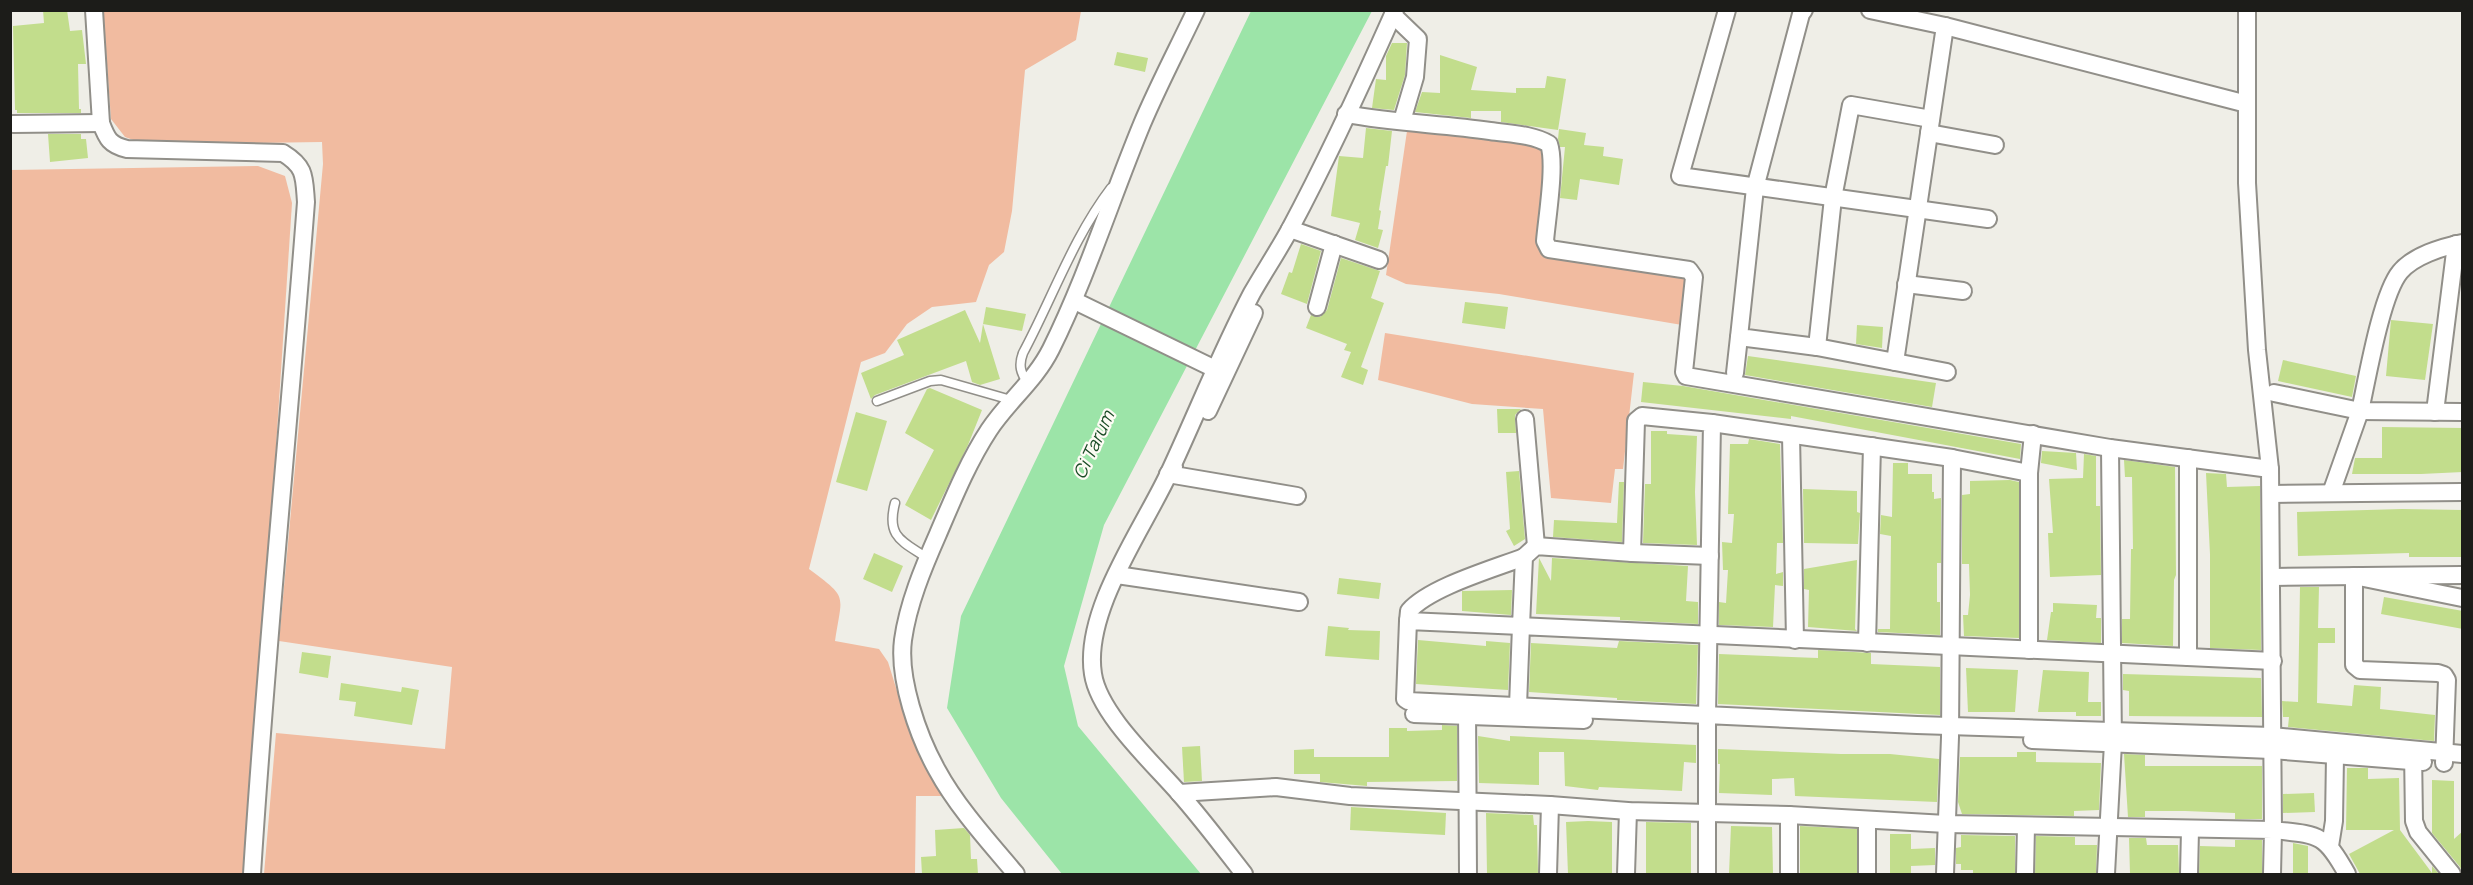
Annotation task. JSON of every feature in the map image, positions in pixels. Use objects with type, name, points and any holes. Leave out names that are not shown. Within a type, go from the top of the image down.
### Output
[{"type":"street","points":[[94,10],[101,123],[107,140],[115,146],[126,149],[283,153],[297,162],[304,175],[306,202],[286,462],[262,720],[252,874]]},
{"type":"street","points":[[1016,874],[965,811],[937,770],[917,723],[906,685],[903,642],[909,613],[927,558],[988,430],[1044,362],[1079,303],[1142,123],[1196,10]]},
{"type":"street","points":[[1727,10],[1680,176],[1988,219]]},
{"type":"street","points":[[1735,373],[1755,188],[1801,14],[1804,10]]},
{"type":"street","points":[[1870,10],[1945,26],[2247,104]]},
{"type":"street","points":[[2247,10],[2247,183],[2253,296],[2271,494],[2274,661],[2271,743],[2272,874]]},
{"type":"street","points":[[1244,874],[1179,793],[1110,713],[1098,692],[1093,675],[1092,658],[1096,633],[1106,597],[1168,474],[1211,367],[1290,229],[1374,61],[1394,13],[1418,39],[1415,77],[1402,121]]},
{"type":"street","points":[[1894,362],[1945,26]]},
{"type":"street","points":[[1817,347],[1833,198],[1851,105],[1995,145]]},
{"type":"street","points":[[1346,114],[1381,121],[1402,121],[1536,138],[1549,144],[1552,166],[1545,241],[1549,249],[1689,270],[1693,273],[1684,372],[1686,376],[2110,448],[2270,469]]},
{"type":"street","points":[[13,124],[101,123]]},
{"type":"street","points":[[1290,229],[1378,260]]},
{"type":"street","points":[[1317,307],[1334,244]]},
{"type":"street","points":[[2331,494],[2360,411],[2385,303],[2398,274],[2408,264],[2459,244],[2434,412]]},
{"type":"street","points":[[1168,474],[1196,434],[1238,351],[1258,303],[1268,269]]},
{"type":"street","points":[[1906,284],[1963,291]]},
{"type":"street","points":[[1079,303],[1211,367]]},
{"type":"street","points":[[1739,337],[1817,347],[1947,372]]},
{"type":"street","points":[[2274,393],[2360,411],[2463,412]]},
{"type":"street","points":[[1632,554],[1636,421],[1638,417],[1712,423],[1952,458],[2029,473]]},
{"type":"street","points":[[1518,705],[1521,626],[1530,552],[1525,419]]},
{"type":"street","points":[[1707,874],[1712,423]]},
{"type":"street","points":[[2029,650],[2029,473],[2033,434]]},
{"type":"street","points":[[1791,435],[1795,640]]},
{"type":"street","points":[[1867,643],[1872,446]]},
{"type":"street","points":[[2106,874],[2113,737],[2114,653],[2110,448]]},
{"type":"street","points":[[1945,874],[1950,732],[1952,458]]},
{"type":"street","points":[[2188,458],[2188,657]]},
{"type":"street","points":[[1168,474],[1297,496]]},
{"type":"street","points":[[2271,494],[2463,492]]},
{"type":"street","points":[[1710,556],[1530,552],[1459,582],[1425,598],[1409,611],[1405,699],[1468,709],[1601,716],[1950,732],[2271,743],[2444,758],[2463,765]]},
{"type":"street","points":[[2273,577],[2463,574]]},
{"type":"street","points":[[1117,575],[1299,602]]},
{"type":"street","points":[[2354,576],[2463,598]]},
{"type":"street","points":[[2354,576],[2354,665],[2360,670],[2444,675],[2447,680],[2444,758]]},
{"type":"street","points":[[1408,621],[2274,661]]},
{"type":"street","points":[[1414,714],[1518,705],[1601,716]]},
{"type":"street","points":[[1468,709],[1468,874]]},
{"type":"street","points":[[2271,743],[2335,756],[2414,755]]},
{"type":"street","points":[[2444,758],[2463,754]]},
{"type":"street","points":[[2414,755],[2413,805],[2418,832],[2452,874]]},
{"type":"street","points":[[2330,846],[2334,821],[2335,756]]},
{"type":"street","points":[[1179,793],[1276,787],[1350,796],[1628,811],[1789,815],[1946,824],[2108,829],[2273,830],[2316,836],[2330,846],[2347,874]]},
{"type":"street","points":[[1548,874],[1550,805]]},
{"type":"street","points":[[1626,874],[1628,811]]},
{"type":"street","points":[[1789,815],[1789,874]]},
{"type":"street","points":[[1867,820],[1867,874]]},
{"type":"street","points":[[2025,874],[2026,826]]},
{"type":"street","points":[[2189,874],[2190,830]]},
{"type":"lane","points":[[1028,384],[1019,364],[1023,353],[1081,236],[1110,189],[1122,177]]},
{"type":"lane","points":[[877,401],[930,381],[941,380],[1011,400]]},
{"type":"lane","points":[[895,503],[891,526],[897,538],[927,558]]},
{"type":"shaded area","points":[[103,11],[1081,11],[1076,40],[1025,70],[1012,211],[1004,252],[989,265],[976,302],[932,307],[907,324],[885,353],[861,362],[809,569],[831,586],[840,598],[840,614],[835,641],[879,649],[888,662],[906,720],[943,796],[916,796],[915,874],[264,874],[276,733],[445,749],[452,667],[279,641],[323,164],[322,142],[200,144],[139,142],[125,137],[111,119]]},
{"type":"shaded area","points":[[1407,131],[1495,137],[1547,148],[1543,251],[1688,276],[1682,325],[1499,294],[1406,284],[1386,275]]},
{"type":"shaded area","points":[[258,166],[285,176],[292,203],[248,874],[11,874],[10,170]]},
{"type":"shaded area","points":[[1385,333],[1634,373],[1623,469],[1615,469],[1611,503],[1551,498],[1543,409],[1472,404],[1378,380]]},
{"type":"water","name":"Ci Tarum","points":[[1251,11],[1372,11],[1104,525],[1064,666],[1078,726],[1201,874],[1062,874],[1001,798],[947,708],[961,616]]},
{"type":"building","points":[[43,10],[67,10],[70,31],[82,30],[86,64],[78,64],[81,113],[17,113],[15,110],[13,26],[44,23]]},
{"type":"building","points":[[1392,43],[1407,43],[1405,75],[1394,110],[1372,108],[1376,79],[1386,80],[1386,56]]},
{"type":"building","points":[[1117,52],[1148,58],[1145,72],[1114,65]]},
{"type":"building","points":[[1440,55],[1477,67],[1471,90],[1516,93],[1516,88],[1545,88],[1547,76],[1566,79],[1558,130],[1501,122],[1501,111],[1471,111],[1471,118],[1415,112],[1422,92],[1440,93]]},
{"type":"building","points":[[1366,128],[1392,131],[1379,210],[1381,211],[1378,229],[1383,230],[1378,248],[1355,240],[1360,223],[1331,216],[1339,156],[1363,158]]},
{"type":"building","points":[[1559,129],[1586,133],[1584,145],[1604,147],[1603,156],[1623,159],[1619,185],[1580,179],[1577,200],[1560,198],[1565,147],[1560,147]]},
{"type":"building","points":[[48,134],[81,134],[81,139],[86,139],[88,158],[50,162]]},
{"type":"building","points":[[1301,244],[1321,251],[1307,304],[1281,294],[1289,272],[1292,273]]},
{"type":"building","points":[[1341,258],[1380,271],[1371,298],[1384,303],[1361,367],[1368,370],[1363,385],[1341,377],[1351,352],[1344,350],[1347,344],[1306,328],[1311,315],[1320,317],[1327,310]]},
{"type":"building","points":[[1465,302],[1508,307],[1505,329],[1462,323]]},
{"type":"building","points":[[986,307],[1026,314],[1022,331],[983,324]]},
{"type":"building","points":[[965,310],[980,343],[983,324],[1000,379],[980,385],[972,382],[966,361],[875,395],[871,399],[861,373],[904,355],[897,340]]},
{"type":"building","points":[[2391,320],[2433,324],[2425,380],[2386,376]]},
{"type":"building","points":[[1857,325],[1883,327],[1882,348],[1856,344]]},
{"type":"building","points":[[1748,356],[1936,383],[1932,407],[1745,375]]},
{"type":"building","points":[[2283,360],[2356,376],[2352,397],[2278,381]]},
{"type":"building","points":[[1643,382],[1683,386],[2021,444],[2020,459],[1791,416],[1791,419],[1641,402]]},
{"type":"building","points":[[930,388],[982,410],[968,445],[931,520],[905,505],[934,450],[905,433],[927,389]]},
{"type":"building","points":[[1497,409],[1521,409],[1515,415],[1516,433],[1498,433]]},
{"type":"building","points":[[856,412],[887,421],[867,491],[836,482]]},
{"type":"building","points":[[2382,427],[2463,428],[2463,472],[2352,474],[2355,458],[2382,458]]},
{"type":"building","points":[[1651,431],[1697,436],[1695,492],[1697,545],[1643,543],[1645,484],[1651,484]]},
{"type":"building","points":[[1749,439],[1780,444],[1783,543],[1777,543],[1776,574],[1783,572],[1783,586],[1775,585],[1773,627],[1719,625],[1719,602],[1726,603],[1728,570],[1723,570],[1722,542],[1732,543],[1734,514],[1728,514],[1730,444],[1748,444]]},
{"type":"building","points":[[2042,451],[2076,453],[2077,470],[2041,463]]},
{"type":"building","points":[[2084,454],[2096,456],[2096,506],[2100,506],[2101,575],[2050,577],[2048,533],[2053,533],[2049,479],[2083,478]]},
{"type":"building","points":[[2124,460],[2175,467],[2176,575],[2173,646],[2122,643],[2122,619],[2130,619],[2131,549],[2133,549],[2132,477],[2125,477]]},
{"type":"building","points":[[1893,463],[1908,463],[1908,474],[1932,474],[1934,499],[1941,498],[1941,563],[1937,563],[1940,635],[1878,632],[1878,629],[1890,629],[1891,536],[1880,534],[1881,515],[1892,517]]},
{"type":"building","points":[[1519,471],[1525,539],[1514,546],[1506,531],[1510,529],[1506,472]]},
{"type":"building","points":[[2206,473],[2226,474],[2227,487],[2260,486],[2261,650],[2210,648],[2210,554]]},
{"type":"building","points":[[2010,480],[2019,482],[2019,638],[1964,636],[1963,615],[1968,615],[1970,595],[1969,564],[1962,564],[1962,495],[1970,494],[1970,481]]},
{"type":"building","points":[[1619,482],[1624,482],[1622,542],[1553,537],[1554,520],[1617,523]]},
{"type":"building","points":[[1803,489],[1857,491],[1857,512],[1860,513],[1858,544],[1804,543]]},
{"type":"building","points":[[2463,510],[2463,557],[2409,557],[2409,553],[2298,556],[2297,512]]},
{"type":"building","points":[[874,553],[903,566],[892,592],[863,579]]},
{"type":"building","points":[[1539,558],[1551,581],[1552,558],[1688,566],[1686,601],[1698,602],[1698,624],[1620,620],[1620,617],[1536,614]]},
{"type":"building","points":[[1857,560],[1855,629],[1857,631],[1808,627],[1809,590],[1804,589],[1804,569]]},
{"type":"building","points":[[1339,578],[1381,583],[1379,599],[1337,594]]},
{"type":"building","points":[[2300,587],[2319,587],[2318,628],[2335,628],[2335,643],[2318,643],[2317,703],[2352,706],[2354,685],[2381,687],[2380,709],[2435,715],[2434,741],[2288,727],[2289,717],[2283,717],[2282,701],[2298,702]]},
{"type":"building","points":[[1512,590],[1511,615],[1462,611],[1462,591]]},
{"type":"building","points":[[2384,597],[2463,611],[2463,629],[2381,614]]},
{"type":"building","points":[[2053,603],[2097,605],[2096,618],[2101,618],[2101,643],[2047,640]]},
{"type":"building","points":[[1328,626],[1349,628],[1348,630],[1380,631],[1379,660],[1325,656]]},
{"type":"building","points":[[1418,640],[1486,646],[1486,641],[1510,643],[1508,690],[1416,684]]},
{"type":"building","points":[[1619,641],[1698,645],[1696,704],[1529,692],[1531,643],[1617,648]]},
{"type":"building","points":[[1818,650],[1871,653],[1871,664],[1940,667],[1940,715],[1718,704],[1719,654],[1818,658]]},
{"type":"building","points":[[302,652],[331,656],[328,678],[299,673]]},
{"type":"building","points":[[1966,668],[2018,670],[2015,712],[1968,712]]},
{"type":"building","points":[[2043,670],[2089,672],[2088,702],[2101,702],[2101,716],[2076,716],[2076,712],[2038,712]]},
{"type":"building","points":[[2123,674],[2261,678],[2262,717],[2129,716],[2129,691],[2123,690]]},
{"type":"building","points":[[341,683],[401,692],[402,687],[419,690],[412,725],[354,716],[356,702],[339,700]]},
{"type":"building","points":[[1442,725],[1457,726],[1457,781],[1367,782],[1367,786],[1320,782],[1320,774],[1294,774],[1294,750],[1314,749],[1314,757],[1389,757],[1389,728],[1407,728],[1407,731],[1442,730]]},
{"type":"building","points":[[1478,736],[1510,741],[1510,736],[1696,745],[1696,763],[1684,762],[1682,791],[1599,787],[1598,790],[1565,786],[1564,752],[1539,752],[1539,785],[1479,783]]},
{"type":"building","points":[[1200,746],[1202,781],[1184,782],[1182,747]]},
{"type":"building","points":[[1718,749],[1890,754],[1939,759],[1937,802],[1795,796],[1794,778],[1772,779],[1772,795],[1719,793]]},
{"type":"building","points":[[2017,752],[2036,752],[2036,762],[2101,763],[2099,810],[2074,811],[2074,816],[1962,814],[1958,802],[1960,757],[2017,757]]},
{"type":"building","points":[[2124,754],[2145,755],[2145,766],[2262,766],[2262,819],[2235,819],[2235,813],[2185,811],[2145,811],[2145,817],[2128,817]]},
{"type":"building","points":[[2347,768],[2368,768],[2368,779],[2399,778],[2400,830],[2432,873],[2432,866],[2439,874],[2360,874],[2349,854],[2394,830],[2346,830]]},
{"type":"building","points":[[2432,780],[2454,781],[2454,839],[2463,831],[2463,874],[2460,867],[2432,833]]},
{"type":"building","points":[[2314,793],[2315,812],[2283,813],[2283,794]]},
{"type":"building","points":[[1351,807],[1446,813],[1445,835],[1350,830]]},
{"type":"building","points":[[1486,813],[1533,815],[1534,825],[1537,825],[1538,874],[1487,874]]},
{"type":"building","points":[[1566,822],[1612,822],[1612,874],[1568,874]]},
{"type":"building","points":[[1646,822],[1691,823],[1691,874],[1646,874]]},
{"type":"building","points":[[1731,826],[1772,827],[1773,874],[1729,874]]},
{"type":"building","points":[[1800,826],[1857,829],[1857,874],[1800,874]]},
{"type":"building","points":[[964,828],[970,835],[971,859],[977,859],[978,874],[922,874],[921,857],[936,856],[935,830]]},
{"type":"building","points":[[1890,834],[1911,834],[1911,849],[1935,848],[1935,865],[1911,866],[1911,874],[1890,874]]},
{"type":"building","points":[[1961,835],[2015,836],[2015,874],[1973,874],[1973,870],[1961,870],[1961,864],[1956,864],[1956,848],[1961,847]]},
{"type":"building","points":[[2036,836],[2075,837],[2075,845],[2097,845],[2096,874],[2035,874]]},
{"type":"building","points":[[2129,838],[2146,838],[2147,845],[2178,845],[2179,874],[2130,874]]},
{"type":"building","points":[[2235,840],[2262,840],[2262,874],[2199,874],[2200,846],[2235,847]]},
{"type":"building","points":[[2293,843],[2308,846],[2308,874],[2293,874]]}]
